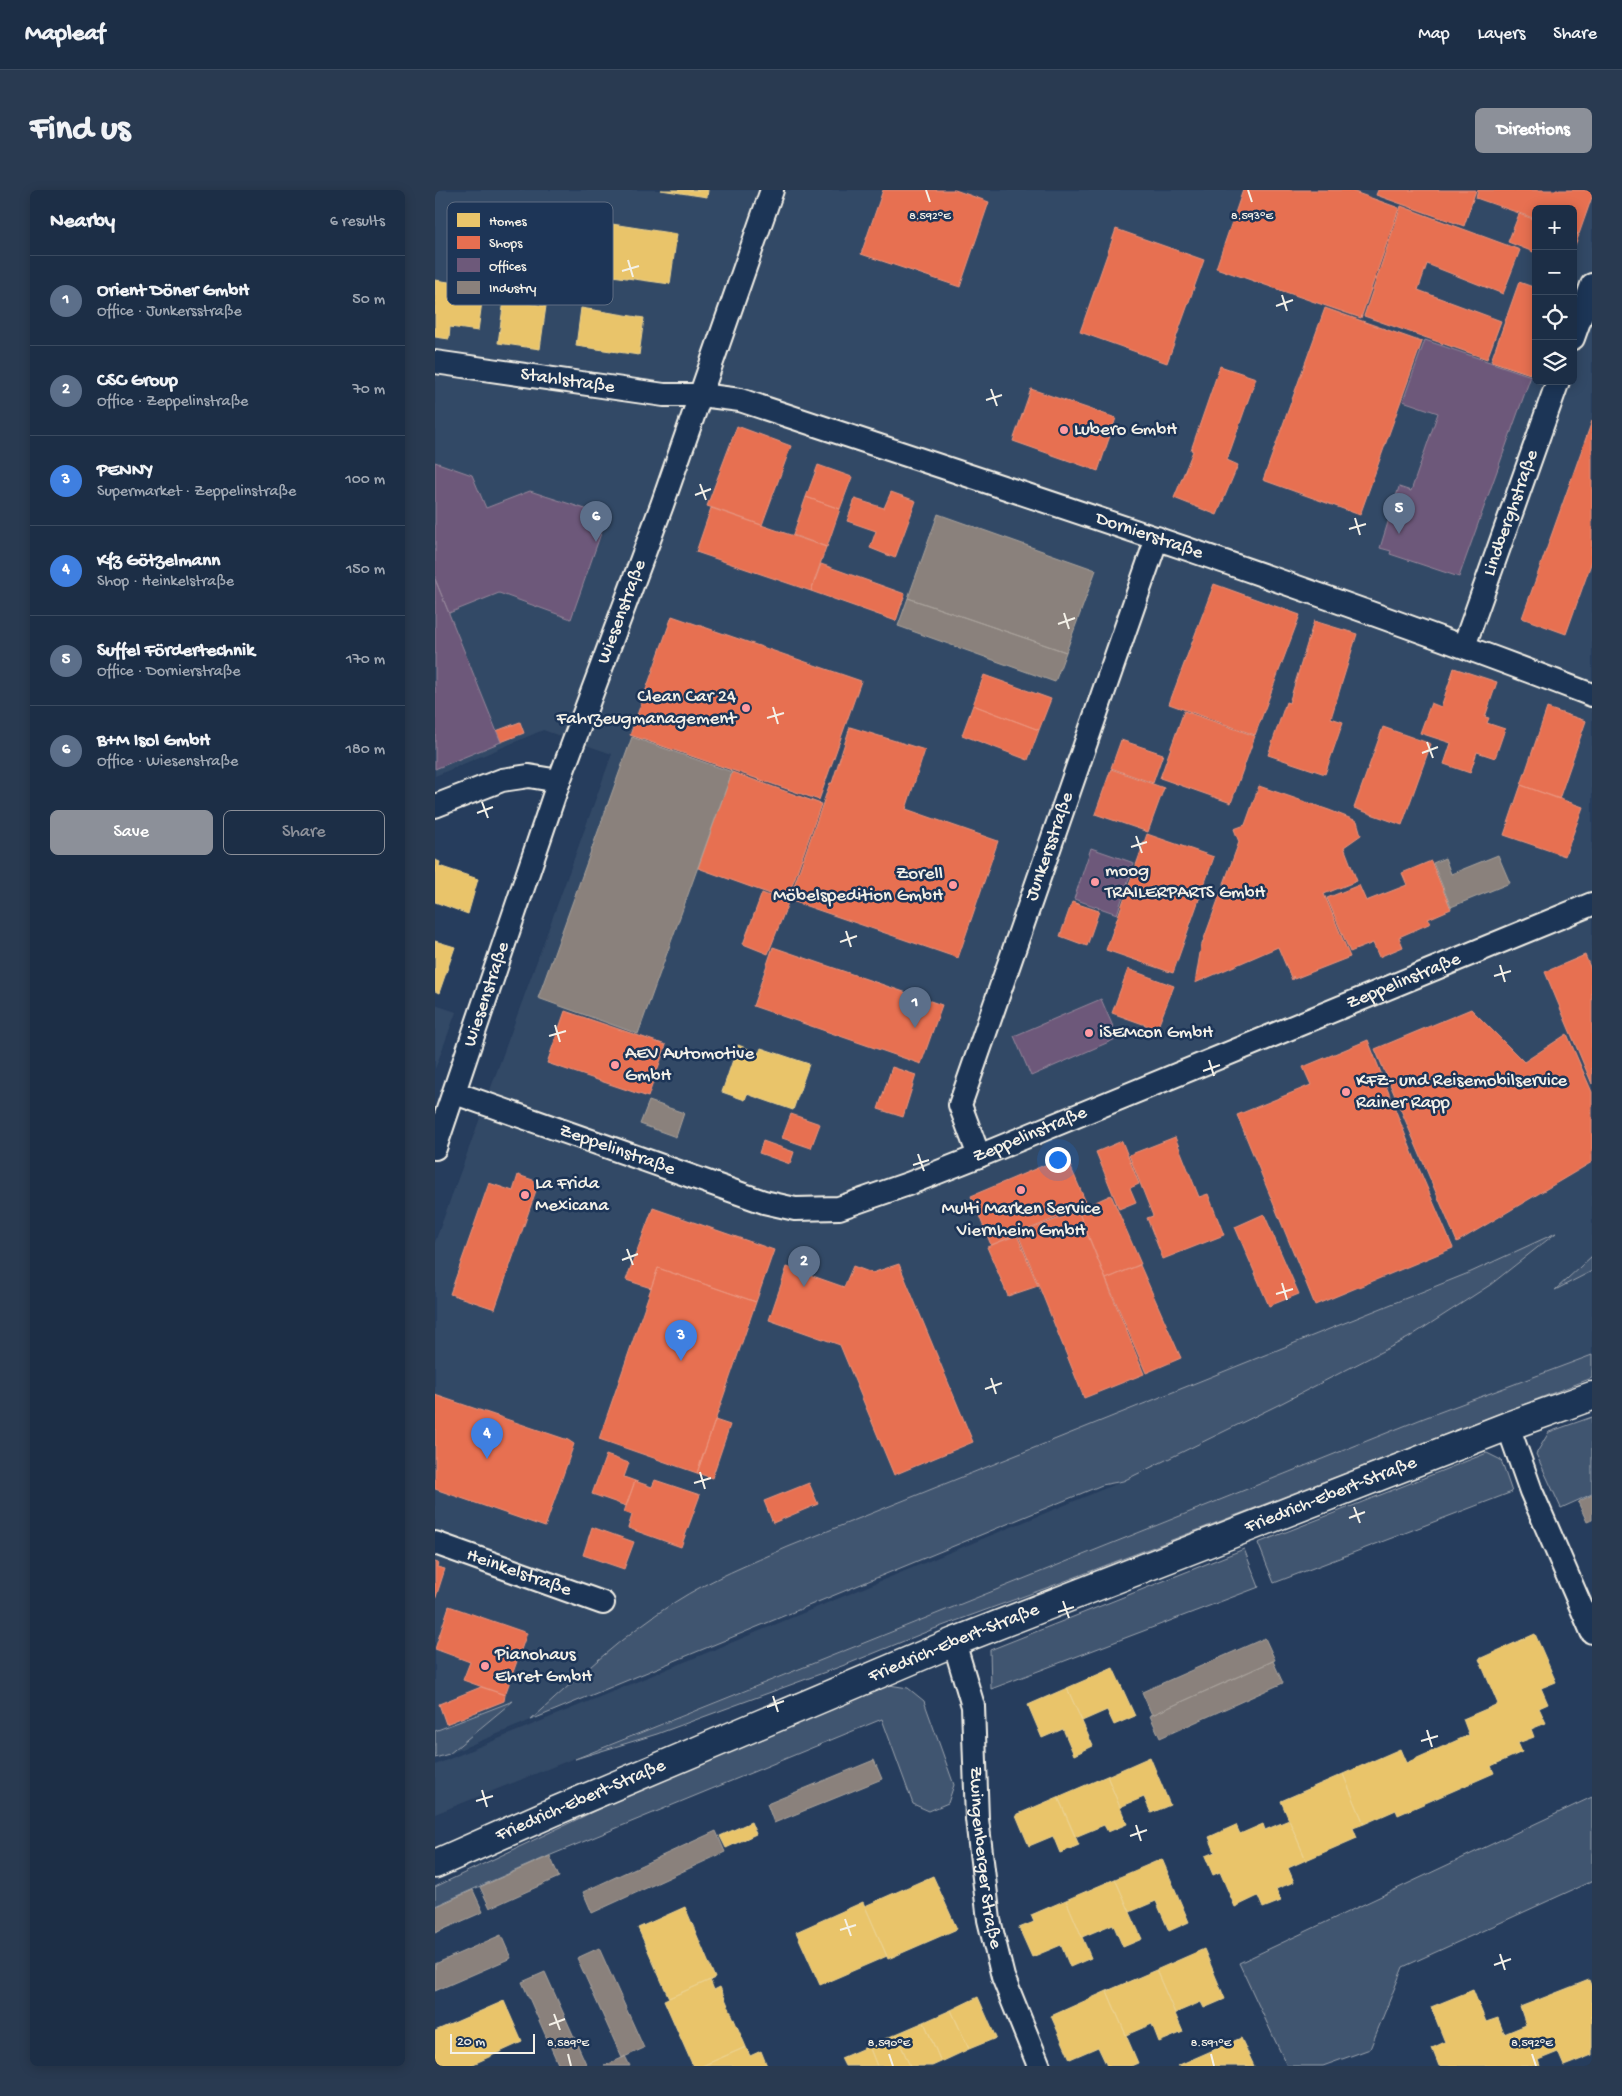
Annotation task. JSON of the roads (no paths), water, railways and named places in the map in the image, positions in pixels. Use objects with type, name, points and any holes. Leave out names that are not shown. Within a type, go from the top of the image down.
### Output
[{"type":"street","name":"Wiesenstraße","points":[[435,1148],[559,781],[701,395],[772,190]]},
{"type":"street","points":[[1577,327],[1592,285]]},
{"type":"street","name":"Stahlstraße","points":[[435,362],[665,395],[701,395]]},
{"type":"street","name":"Lindberghstraße","points":[[1464,646],[1557,385]]},
{"type":"street","name":"Dornierstraße","points":[[701,395],[740,400],[1157,538],[1464,646],[1592,695]]},
{"type":"street","name":"Junkersstraße","points":[[979,1156],[960,1105],[1157,538]]},
{"type":"street","points":[[435,806],[475,788],[502,780],[529,776],[559,781]]},
{"type":"street","name":"Zeppelinstraße","points":[[455,1093],[764,1202],[795,1209],[839,1208],[908,1184],[979,1156],[1592,904]]},
{"type":"street","name":"Friedrich-Ebert-Straße","points":[[435,1864],[955,1642],[1508,1426],[1592,1396]]},
{"type":"street","points":[[1508,1426],[1531,1491],[1592,1632]]},
{"type":"street","name":"Heinkelstraße","points":[[435,1543],[603,1603]]},
{"type":"street","name":"Zwingenberger Straße","points":[[955,1642],[973,1706],[977,1819],[989,1920],[1003,1977],[1039,2066]]},
{"type":"place","name":"Lubero GmbH","points":[[1064,430]]},
{"type":"place","name":"Suffel Fördertechnik","points":[[1399,534]]},
{"type":"place","name":"B+M Isol GmbH","points":[[596,542]]},
{"type":"place","name":"Clean Car 24 Fahrzeugmanagement","points":[[746,708]]},
{"type":"place","name":"moog TRAILERPARTS GmbH","points":[[1095,882]]},
{"type":"place","name":"Zorell Möbelspedition GmbH","points":[[953,885]]},
{"type":"place","name":"Orient Döner GmbH","points":[[915,1028]]},
{"type":"place","name":"iSEMcon GmbH","points":[[1089,1033]]},
{"type":"place","name":"AEV Automotive GmbH","points":[[615,1065]]},
{"type":"place","name":"KFZ- und Reisemobilservice Rainer Rapp","points":[[1346,1092]]},
{"type":"place","name":"Multi Marken Service Viernheim GmbH","points":[[1021,1190]]},
{"type":"place","name":"La Frida Mexicana","points":[[525,1195]]},
{"type":"place","name":"CSC Group","points":[[804,1287]]},
{"type":"place","name":"PENNY","points":[[681,1361]]},
{"type":"place","name":"Kfz Götzelmann","points":[[487,1459]]},
{"type":"place","name":"Pianohaus Ehret GmbH","points":[[485,1666]]}]
